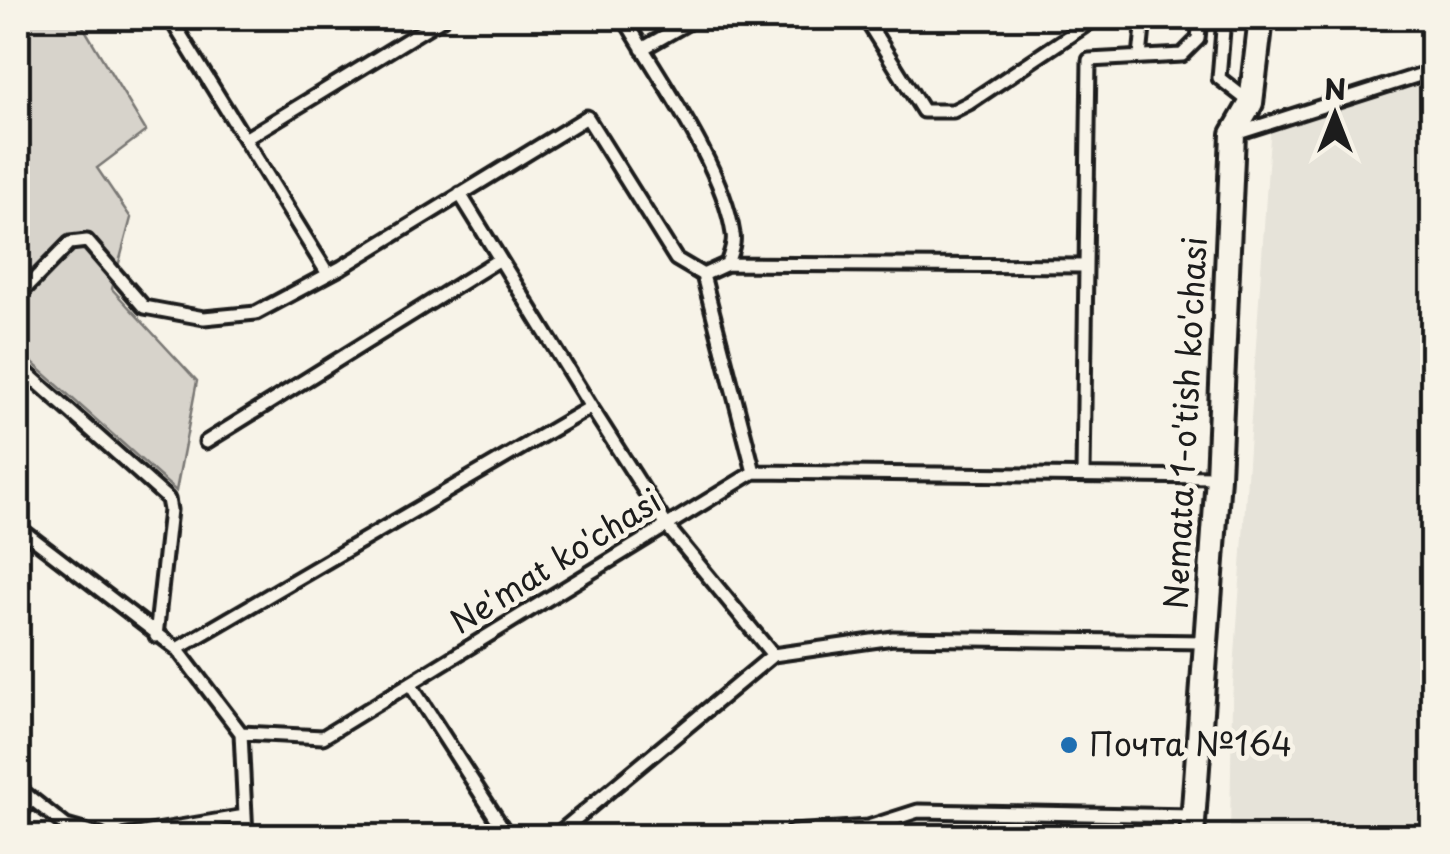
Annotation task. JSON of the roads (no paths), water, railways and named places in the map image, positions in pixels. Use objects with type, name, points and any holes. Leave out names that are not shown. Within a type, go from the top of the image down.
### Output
[{"type":"street","name":"Nemata 1-o'tish ko'chasi","points":[[1193,826],[1218,478],[1234,134],[1251,104],[1261,18]]},
{"type":"lane","points":[[170,18],[328,274],[342,267]]},
{"type":"lane","points":[[245,139],[444,18]]},
{"type":"lane","points":[[624,18],[723,196],[734,238],[727,264]]},
{"type":"lane","points":[[642,50],[696,18]]},
{"type":"lane","points":[[864,18],[924,110],[953,112],[1096,18]]},
{"type":"lane","points":[[1140,57],[1144,18]]},
{"type":"lane","points":[[1083,474],[1088,60],[1182,55],[1198,39],[1200,18]]},
{"type":"lane","points":[[1224,18],[1219,78],[1251,104]]},
{"type":"lane","points":[[1234,134],[1432,71]]},
{"type":"lane","points":[[18,296],[78,240],[87,241],[144,307],[204,318],[256,313],[342,267],[587,117],[676,259],[703,275],[754,472],[1218,478]]},
{"type":"lane","points":[[460,194],[667,526],[773,655]]},
{"type":"lane","points":[[206,442],[500,259]]},
{"type":"lane","points":[[703,275],[727,264],[1086,266]]},
{"type":"lane","points":[[18,364],[168,500],[156,636]]},
{"type":"lane","points":[[177,649],[591,408]]},
{"type":"lane","name":"Ne'mat ko'chasi","points":[[241,734],[324,738],[754,472]]},
{"type":"lane","points":[[18,526],[177,649],[241,734],[246,836]]},
{"type":"lane","points":[[555,836],[773,655],[893,638],[1207,642]]},
{"type":"lane","points":[[410,684],[508,836]]},
{"type":"lane","points":[[18,788],[66,826],[83,834],[101,836]]},
{"type":"lane","points":[[18,817],[32,799]]},
{"type":"lane","points":[[792,836],[792,832],[869,832],[918,811],[1193,826]]},
{"type":"lane","points":[[126,836],[245,816]]},
{"type":"place","name":"Почта №164","points":[[1069,745]]}]
